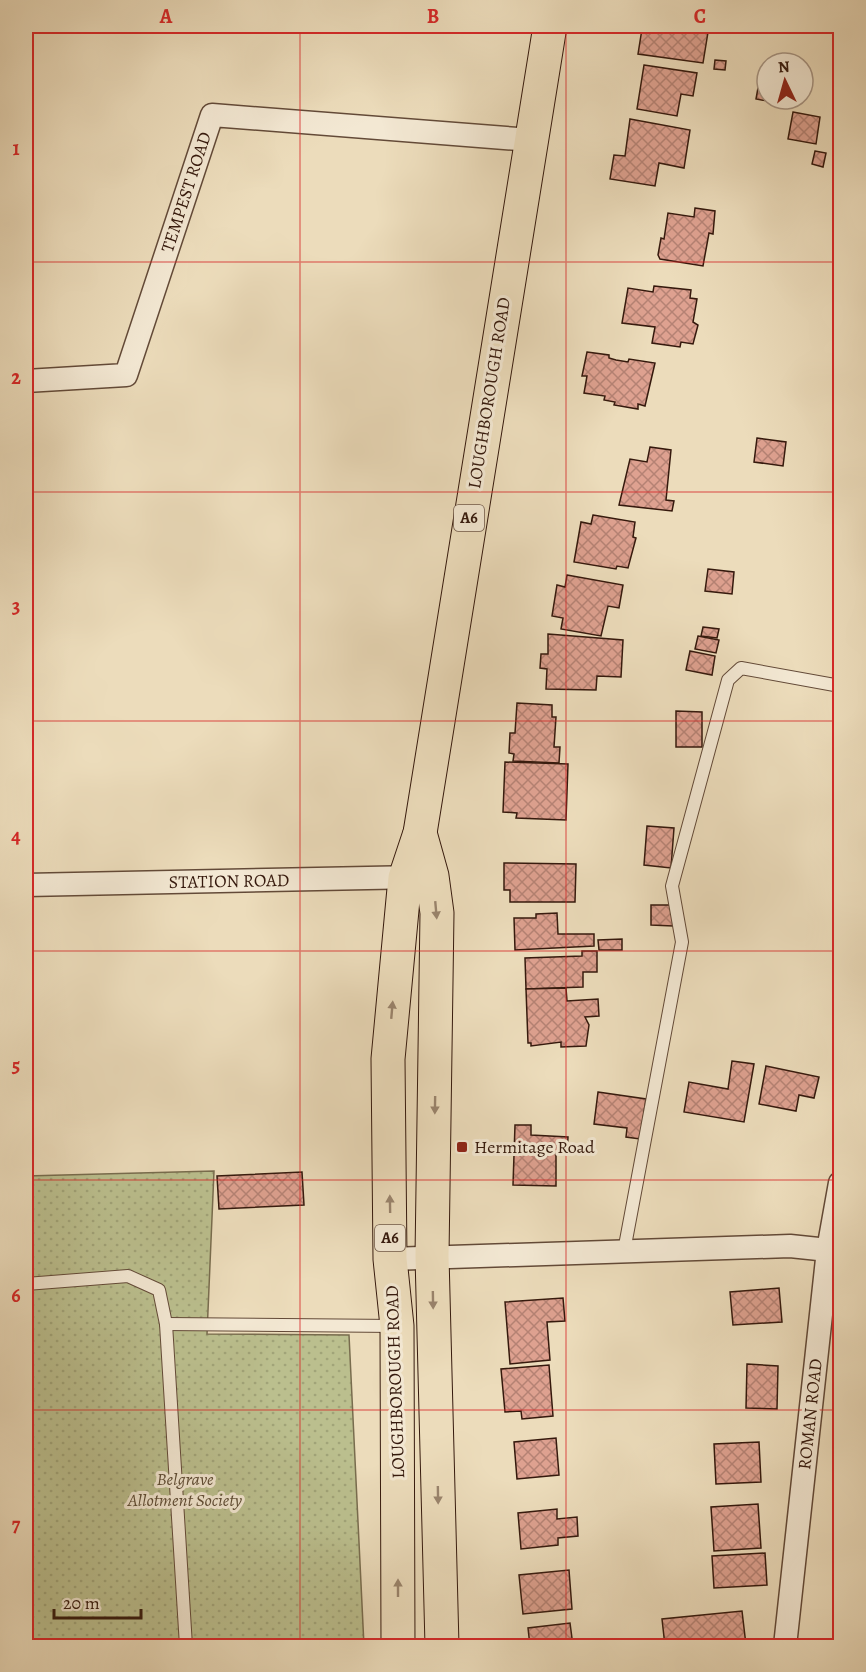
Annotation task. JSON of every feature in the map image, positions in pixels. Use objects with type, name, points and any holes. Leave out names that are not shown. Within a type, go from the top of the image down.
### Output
[{"type":"highway","name":"LOUGHBOROUGH ROAD","points":[[398,1647],[397,1326],[390,1259],[388,1059],[418,877],[420,833],[550,26]]},
{"type":"highway","name":"LOUGHBOROUGH ROAD","points":[[418,877],[437,913],[432,1256],[442,1647]]},
{"type":"street","name":"TEMPEST ROAD","points":[[26,381],[126,375],[212,115],[531,140]]},
{"type":"street","name":"STATION ROAD","points":[[26,885],[418,877]]},
{"type":"street","name":"ROMAN ROAD","points":[[785,1647],[828,1250],[840,1183]]},
{"type":"street","points":[[390,1259],[790,1246],[828,1250]]},
{"type":"lane","points":[[624,1251],[682,942],[672,886],[728,680],[741,668],[840,686]]},
{"type":"lane","points":[[26,1284],[128,1276],[159,1290],[166,1324],[186,1647]]},
{"type":"lane","points":[[166,1324],[397,1326]]},
{"type":"green space","name":"Belgrave Allotment Society","points":[[214,1171],[207,1334],[349,1335],[364,1646],[26,1646],[26,1176]]},
{"type":"building","points":[[649,26],[709,26],[703,63],[638,54],[642,29],[649,29]]},
{"type":"building","points":[[715,60],[726,61],[725,70],[714,69]]},
{"type":"building","points":[[644,65],[697,73],[693,96],[681,94],[677,116],[637,109]]},
{"type":"building","points":[[793,112],[820,117],[816,144],[788,139]]},
{"type":"building","points":[[630,119],[690,130],[684,168],[659,163],[655,186],[610,179],[614,155],[625,156]]},
{"type":"building","points":[[815,151],[826,153],[823,167],[812,164]]},
{"type":"building","points":[[695,208],[715,211],[713,234],[709,233],[703,266],[660,259],[658,255],[661,238],[664,239],[668,213],[694,217]]},
{"type":"building","points":[[654,286],[691,290],[690,298],[697,299],[693,322],[698,325],[693,344],[681,342],[680,347],[652,343],[655,327],[622,323],[628,288],[653,292]]},
{"type":"building","points":[[587,352],[609,355],[609,358],[628,362],[629,359],[655,363],[645,406],[638,404],[638,409],[614,405],[615,402],[604,400],[605,396],[584,393],[587,376],[582,376]]},
{"type":"building","points":[[757,438],[786,442],[783,466],[754,462]]},
{"type":"building","points":[[650,447],[671,450],[666,500],[674,501],[672,511],[619,505],[630,459],[647,462]]},
{"type":"building","points":[[593,515],[635,522],[633,537],[636,538],[628,568],[617,566],[616,569],[574,562],[581,522],[591,524]]},
{"type":"building","points":[[708,569],[734,572],[732,594],[705,591]]},
{"type":"building","points":[[567,575],[623,585],[619,608],[608,606],[601,636],[561,629],[563,618],[552,616],[557,585],[565,587]]},
{"type":"building","points":[[703,627],[719,629],[717,638],[701,636]]},
{"type":"building","points":[[548,634],[623,640],[621,677],[597,676],[596,690],[546,689],[547,669],[540,668],[541,654],[548,654]]},
{"type":"building","points":[[698,636],[719,640],[716,653],[695,649]]},
{"type":"building","points":[[690,651],[715,656],[712,675],[686,670]]},
{"type":"building","points":[[517,703],[552,705],[552,717],[556,717],[554,747],[560,747],[559,763],[513,761],[514,754],[509,753],[510,733],[515,733]]},
{"type":"building","points":[[676,711],[702,712],[702,747],[676,747]]},
{"type":"building","points":[[505,762],[568,764],[566,820],[516,818],[517,813],[503,812]]},
{"type":"building","points":[[647,826],[674,828],[671,868],[644,865]]},
{"type":"building","points":[[504,863],[576,864],[575,902],[510,902],[510,890],[504,890]]},
{"type":"building","points":[[651,905],[673,905],[673,926],[651,925]]},
{"type":"building","points":[[557,913],[558,934],[594,934],[594,946],[515,950],[514,918],[536,918],[536,914]]},
{"type":"building","points":[[622,939],[622,950],[599,950],[598,940]]},
{"type":"building","points":[[582,951],[597,951],[597,972],[583,972],[583,987],[526,989],[525,958],[582,956]]},
{"type":"building","points":[[566,988],[567,1001],[598,999],[599,1016],[585,1017],[589,1025],[586,1046],[561,1047],[561,1042],[531,1046],[531,1043],[528,1043],[526,989]]},
{"type":"building","points":[[732,1061],[754,1064],[744,1122],[684,1112],[689,1082],[728,1089]]},
{"type":"building","points":[[766,1066],[819,1077],[814,1098],[799,1095],[796,1111],[759,1104]]},
{"type":"building","points":[[598,1092],[646,1099],[640,1139],[626,1137],[627,1128],[594,1124]]},
{"type":"building","points":[[515,1125],[531,1125],[531,1135],[568,1137],[567,1154],[556,1153],[556,1186],[513,1185]]},
{"type":"building","points":[[302,1172],[304,1205],[219,1209],[217,1176]]},
{"type":"building","points":[[779,1288],[782,1322],[733,1325],[730,1292]]},
{"type":"building","points":[[563,1298],[565,1321],[547,1322],[550,1360],[510,1364],[505,1302]]},
{"type":"building","points":[[747,1364],[778,1366],[777,1409],[746,1408]]},
{"type":"building","points":[[549,1365],[553,1416],[522,1419],[521,1411],[505,1412],[501,1369]]},
{"type":"building","points":[[556,1438],[559,1475],[517,1479],[514,1442]]},
{"type":"building","points":[[759,1442],[761,1482],[716,1484],[714,1444]]},
{"type":"building","points":[[758,1504],[761,1548],[714,1551],[711,1507]]},
{"type":"building","points":[[557,1509],[557,1519],[577,1517],[578,1536],[558,1538],[558,1545],[521,1549],[518,1513]]},
{"type":"building","points":[[765,1553],[767,1585],[714,1588],[712,1556]]},
{"type":"building","points":[[569,1570],[572,1609],[523,1614],[519,1575]]},
{"type":"building","points":[[742,1611],[746,1645],[665,1646],[662,1619]]},
{"type":"building","points":[[570,1623],[573,1646],[530,1646],[528,1628]]},
{"type":"place","name":"Hermitage Road","points":[[462,1147]]}]
